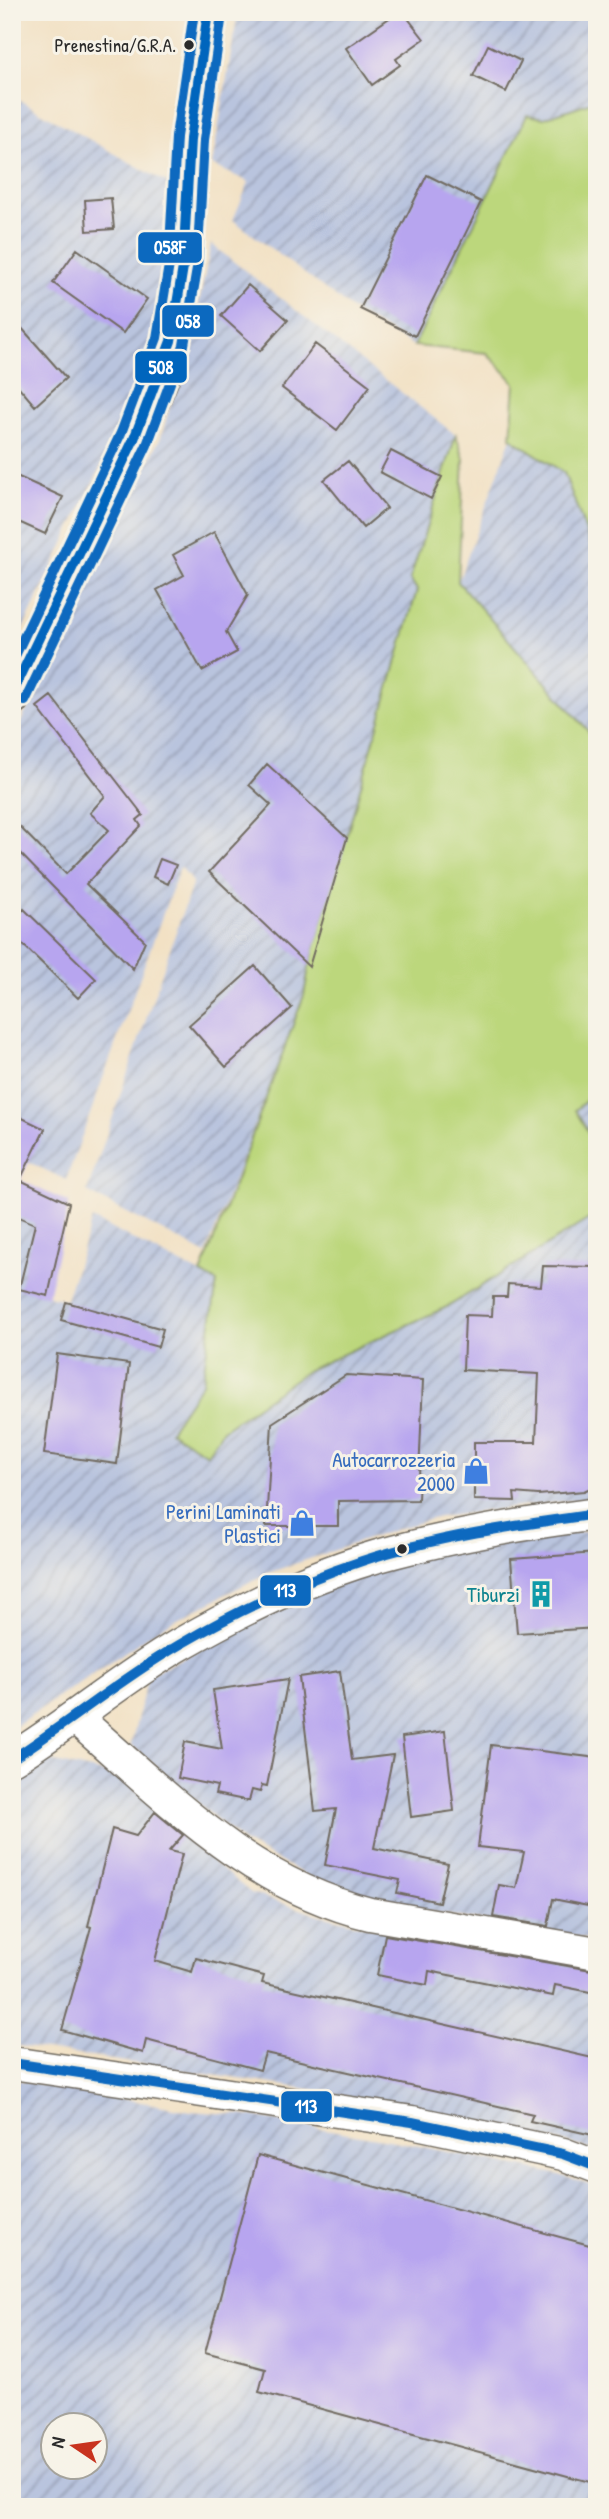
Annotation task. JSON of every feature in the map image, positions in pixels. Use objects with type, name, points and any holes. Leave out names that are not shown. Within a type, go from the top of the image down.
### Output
[{"type":"main road","points":[[12,695],[134,439],[171,341],[183,267],[190,139],[208,12]]},
{"type":"street","points":[[16,1756],[146,1666],[194,1637],[251,1608],[360,1562],[457,1537],[597,1514]]},
{"type":"street","points":[[77,1714],[84,1725],[220,1841],[260,1869],[305,1893],[340,1907],[370,1914],[597,1954]]},
{"type":"street","points":[[12,2063],[412,2123],[563,2154],[597,2167]]},
{"type":"shaded area","points":[[238,12],[597,12],[597,100],[544,118],[527,115],[414,346],[357,313],[233,220],[249,182],[212,165]]},
{"type":"shaded area","points":[[12,96],[167,183],[161,293],[151,342],[139,380],[127,412],[12,652]]},
{"type":"shaded area","points":[[211,244],[456,435],[410,579],[417,590],[309,967],[304,995],[206,1254],[87,1192],[193,882],[180,867],[66,1180],[12,1154],[12,740],[161,437],[197,313]]},
{"type":"shaded area","points":[[511,438],[564,473],[597,561],[597,741],[458,582]]},
{"type":"shaded area","points":[[597,1092],[597,1147],[575,1109]]},
{"type":"shaded area","points":[[12,1177],[69,1203],[48,1296],[66,1300],[92,1219],[217,1282],[202,1383],[170,1430],[223,1430],[308,1370],[449,1306],[597,1214],[597,1497],[439,1517],[265,1574],[162,1627],[12,1728]]},
{"type":"shaded area","points":[[597,1530],[597,1941],[397,1906],[317,1881],[243,1842],[131,1745],[148,1675],[327,1587],[443,1551]]},
{"type":"shaded area","points":[[37,1758],[123,1777],[203,1854],[251,1893],[312,1913],[359,1924],[597,1965],[597,2150],[314,2090],[12,2045],[12,1774]]},
{"type":"shaded area","points":[[12,2079],[191,2111],[242,2115],[389,2140],[556,2174],[597,2186],[597,2507],[12,2507]]},
{"type":"green space","points":[[597,100],[597,561],[564,473],[511,438],[515,383],[487,353],[414,346],[527,115],[544,118]]},
{"type":"green space","points":[[456,435],[464,459],[458,582],[597,741],[597,1092],[575,1110],[597,1147],[597,1214],[449,1306],[308,1370],[223,1430],[207,1454],[170,1431],[202,1383],[217,1282],[201,1274],[304,995],[309,967],[417,590],[410,579]]},
{"type":"building","points":[[398,12],[403,12],[424,39],[396,59],[400,65],[372,85],[346,48]]},
{"type":"building","points":[[488,45],[521,61],[506,92],[473,76]]},
{"type":"building","points":[[427,175],[481,202],[415,336],[360,309]]},
{"type":"building","points":[[111,198],[114,229],[87,231],[85,200]]},
{"type":"building","points":[[77,249],[147,299],[123,333],[53,283]]},
{"type":"building","points":[[248,285],[288,320],[260,351],[221,316]]},
{"type":"building","points":[[12,317],[66,378],[35,406],[12,379]]},
{"type":"building","points":[[315,344],[370,386],[337,430],[282,388]]},
{"type":"building","points":[[391,451],[442,477],[431,499],[380,472]]},
{"type":"building","points":[[348,461],[387,508],[363,528],[324,480]]},
{"type":"building","points":[[12,474],[63,497],[45,534],[12,519]]},
{"type":"building","points":[[214,532],[248,595],[226,632],[237,652],[202,671],[157,590],[184,575],[173,555]]},
{"type":"building","points":[[51,696],[143,815],[137,820],[141,826],[86,884],[145,941],[133,969],[12,845],[12,819],[66,874],[109,830],[90,813],[105,796],[37,707]]},
{"type":"building","points":[[267,764],[347,838],[309,967],[209,872],[271,805],[249,785]]},
{"type":"building","points":[[160,859],[176,865],[168,884],[153,877]]},
{"type":"building","points":[[24,909],[96,979],[78,998],[12,934],[12,921]]},
{"type":"building","points":[[255,966],[292,1008],[226,1067],[189,1025]]},
{"type":"building","points":[[12,1113],[45,1129],[20,1180],[69,1203],[48,1296],[19,1289],[35,1224],[12,1214]]},
{"type":"building","points":[[543,1266],[597,1267],[597,1485],[584,1491],[538,1495],[514,1493],[515,1501],[474,1500],[474,1442],[536,1442],[539,1374],[463,1370],[465,1315],[492,1316],[493,1297],[507,1297],[508,1284],[541,1286]]},
{"type":"building","points":[[66,1302],[163,1329],[158,1347],[61,1320]]},
{"type":"building","points":[[57,1354],[129,1364],[117,1464],[44,1454]]},
{"type":"building","points":[[346,1375],[423,1380],[418,1500],[338,1501],[338,1526],[266,1526],[272,1423]]},
{"type":"building","name":"Tiburzi","points":[[597,1553],[597,1628],[517,1633],[511,1559]]},
{"type":"building","points":[[340,1671],[352,1760],[393,1755],[374,1848],[448,1864],[439,1902],[397,1893],[400,1880],[325,1865],[336,1809],[315,1811],[299,1677]]},
{"type":"building","points":[[288,1679],[267,1786],[262,1785],[260,1792],[252,1790],[249,1801],[215,1794],[217,1786],[178,1778],[185,1742],[222,1749],[213,1690]]},
{"type":"building","points":[[445,1731],[454,1811],[411,1817],[402,1737]]},
{"type":"building","points":[[491,1745],[597,1758],[597,1865],[588,1906],[553,1899],[548,1926],[493,1917],[499,1885],[516,1888],[524,1852],[478,1847]]},
{"type":"building","points":[[155,1812],[183,1835],[169,1851],[182,1854],[155,1961],[192,1972],[196,1958],[264,1976],[262,1983],[597,2059],[597,2136],[530,2121],[533,2114],[265,2053],[260,2070],[146,2040],[143,2053],[62,2030],[91,1927],[88,1926],[112,1829],[136,1836]]},
{"type":"building","points":[[385,1935],[597,1971],[595,1993],[555,1985],[553,1996],[429,1971],[427,1985],[377,1975]]},
{"type":"building","points":[[258,2155],[597,2247],[597,2484],[259,2392],[265,2369],[205,2353]]},
{"type":"transit line","name":"058F","points":[[12,662],[121,433],[157,338],[169,265],[176,137],[194,12]]},
{"type":"transit line","name":"508","points":[[12,694],[134,439],[171,341],[183,267],[190,139],[208,12]]},
{"type":"transit line","name":"058","points":[[25,701],[147,445],[184,345],[197,269],[204,140],[222,14]]},
{"type":"transit line","name":"113","points":[[12,1759],[179,1645],[223,1620],[291,1588],[391,1552],[508,1527],[597,1514]]},
{"type":"transit line","name":"113","points":[[12,2063],[412,2122],[563,2154],[597,2167]]},
{"type":"place","name":"Prenestina/G.R.A.","points":[[189,45]]},
{"type":"place","name":"Autocarrozzeria 2000","points":[[476,1471]]},
{"type":"place","name":"Perini Laminati Plastici","points":[[302,1523]]},
{"type":"place","name":"Tiburzi","points":[[541,1594]]}]
